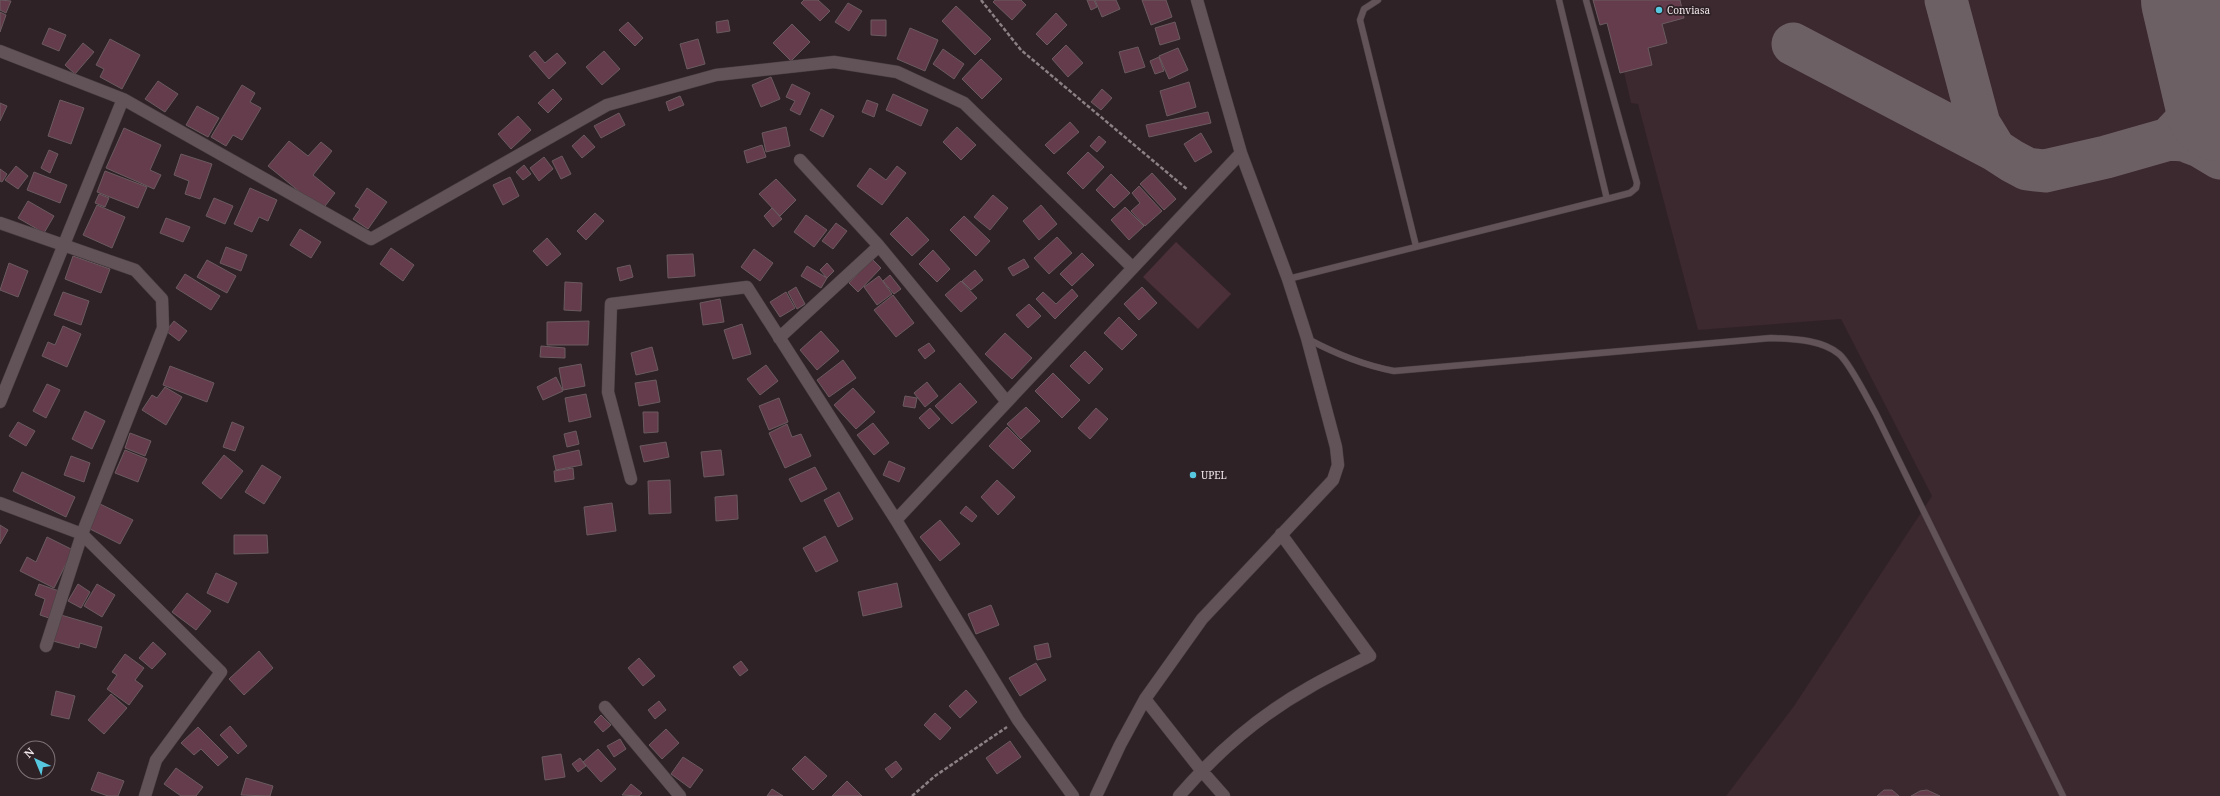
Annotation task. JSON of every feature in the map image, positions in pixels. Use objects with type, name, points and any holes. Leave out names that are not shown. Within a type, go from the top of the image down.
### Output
[{"type":"street","points":[[1098,795],[1120,745],[1145,699],[1202,619],[1333,480],[1338,465],[1336,447],[1307,338],[1288,279],[1241,153],[1197,0]]},
{"type":"street","points":[[0,51],[123,99],[371,239],[607,105],[716,75],[834,62],[897,72],[964,103],[1133,268]]},
{"type":"street","points":[[0,402],[123,99]]},
{"type":"street","points":[[896,520],[1241,153]]},
{"type":"street","points":[[800,160],[879,246],[1007,402]]},
{"type":"street","points":[[0,223],[135,270],[162,299],[163,328],[82,534],[46,646]]},
{"type":"street","points":[[779,338],[879,246]]},
{"type":"street","points":[[631,479],[608,392],[611,304],[747,287],[896,520],[1018,720],[1073,796]]},
{"type":"street","points":[[0,503],[82,534],[221,672],[156,760],[146,796]]},
{"type":"street","points":[[1179,796],[1201,770],[1252,725],[1309,687],[1370,656],[1281,534]]},
{"type":"street","points":[[1145,699],[1201,770],[1224,796]]},
{"type":"street","points":[[605,707],[680,796]]},
{"type":"lane","points":[[1378,0],[1364,9],[1360,20],[1416,246]]},
{"type":"lane","points":[[1559,0],[1608,199]]},
{"type":"lane","points":[[1288,279],[1608,199],[1630,193],[1636,188],[1637,183],[1586,0]]},
{"type":"lane","points":[[1307,338],[1344,357],[1366,365],[1394,371],[1770,338],[1803,340],[1839,354],[1857,379],[1876,414],[2062,796]]},
{"type":"path","points":[[981,0],[1021,50],[1198,199]]},
{"type":"path","points":[[912,796],[935,776],[1018,720]]},
{"type":"shaded area","points":[[1593,0],[2220,0],[2220,796],[1726,796],[1794,706],[1932,496],[1841,319],[1698,330],[1638,104],[1631,103],[1624,72],[1620,73],[1607,23],[1600,25]]},
{"type":"shaded area","points":[[1176,242],[1231,294],[1198,329],[1143,277]]},
{"type":"building","points":[[0,0],[11,1],[6,13],[0,10]]},
{"type":"building","points":[[804,0],[818,0],[830,11],[820,21],[801,3]]},
{"type":"building","points":[[995,0],[1021,0],[1026,5],[1012,20],[993,2]]},
{"type":"building","points":[[1087,0],[1094,0],[1097,7],[1091,10]]},
{"type":"building","points":[[1095,0],[1116,0],[1120,9],[1102,17]]},
{"type":"building","points":[[1142,0],[1166,0],[1172,17],[1151,25]]},
{"type":"building","points":[[1593,0],[1680,0],[1684,18],[1662,24],[1667,43],[1648,48],[1652,65],[1620,73],[1607,23],[1600,25]]},
{"type":"building","points":[[848,3],[862,11],[849,31],[835,22]]},
{"type":"building","points":[[956,6],[991,39],[975,55],[942,21]]},
{"type":"building","points":[[0,12],[6,15],[0,32]]},
{"type":"building","points":[[1056,13],[1067,25],[1047,45],[1036,34]]},
{"type":"building","points":[[728,20],[730,31],[717,33],[716,22]]},
{"type":"building","points":[[871,20],[886,20],[886,36],[871,35]]},
{"type":"building","points":[[628,22],[643,38],[635,46],[619,30]]},
{"type":"building","points":[[1175,22],[1180,39],[1160,45],[1155,28]]},
{"type":"building","points":[[792,24],[810,42],[791,61],[773,43]]},
{"type":"building","points":[[49,28],[66,35],[59,51],[42,44]]},
{"type":"building","points":[[910,28],[938,40],[925,71],[897,59]]},
{"type":"building","points":[[110,39],[140,55],[122,89],[100,77],[104,69],[96,65]]},
{"type":"building","points":[[698,39],[705,64],[687,69],[680,44]]},
{"type":"building","points":[[83,43],[94,52],[75,74],[65,65]]},
{"type":"building","points":[[1066,45],[1083,63],[1068,77],[1052,59]]},
{"type":"building","points":[[1138,47],[1145,67],[1125,73],[1119,52]]},
{"type":"building","points":[[1178,48],[1188,70],[1169,79],[1159,56]]},
{"type":"building","points":[[943,49],[964,64],[954,79],[933,64]]},
{"type":"building","points":[[535,51],[545,63],[557,53],[566,63],[549,79],[529,56]]},
{"type":"building","points":[[604,51],[620,69],[602,85],[586,67]]},
{"type":"building","points":[[1159,57],[1164,71],[1155,74],[1150,61]]},
{"type":"building","points":[[981,59],[1002,79],[982,99],[962,79]]},
{"type":"building","points":[[771,77],[780,99],[761,107],[752,85]]},
{"type":"building","points":[[158,81],[178,94],[165,112],[145,99]]},
{"type":"building","points":[[1189,82],[1196,107],[1167,116],[1160,91]]},
{"type":"building","points":[[792,84],[810,93],[800,115],[790,110],[795,101],[786,97]]},
{"type":"building","points":[[242,85],[255,93],[250,102],[261,108],[242,140],[233,135],[226,146],[211,137]]},
{"type":"building","points":[[553,89],[562,99],[548,113],[538,103]]},
{"type":"building","points":[[1102,89],[1112,98],[1101,110],[1091,102]]},
{"type":"building","points":[[893,94],[928,110],[921,126],[886,110]]},
{"type":"building","points":[[680,96],[684,105],[669,111],[666,102]]},
{"type":"building","points":[[60,100],[84,108],[71,144],[48,136]]},
{"type":"building","points":[[867,100],[878,104],[874,117],[862,112]]},
{"type":"building","points":[[0,103],[7,106],[0,121]]},
{"type":"building","points":[[197,106],[219,118],[208,137],[186,125]]},
{"type":"building","points":[[821,109],[834,116],[823,137],[810,130]]},
{"type":"building","points":[[1208,112],[1211,123],[1149,137],[1146,125]]},
{"type":"building","points":[[619,113],[625,125],[601,138],[594,126]]},
{"type":"building","points":[[518,116],[531,130],[511,149],[498,134]]},
{"type":"building","points":[[1070,122],[1079,132],[1054,154],[1045,145]]},
{"type":"building","points":[[786,127],[790,146],[766,152],[762,133]]},
{"type":"building","points":[[957,127],[976,145],[961,160],[943,142]]},
{"type":"building","points":[[124,128],[161,145],[150,170],[161,175],[154,189],[106,168]]},
{"type":"building","points":[[1201,133],[1212,152],[1195,162],[1184,144]]},
{"type":"building","points":[[584,135],[595,147],[582,158],[572,146]]},
{"type":"building","points":[[1099,136],[1106,142],[1097,152],[1090,146]]},
{"type":"building","points":[[289,141],[308,156],[321,142],[332,151],[313,175],[335,193],[322,210],[268,166]]},
{"type":"building","points":[[762,145],[766,157],[747,163],[744,151]]},
{"type":"building","points":[[49,150],[58,154],[50,173],[41,168]]},
{"type":"building","points":[[1088,152],[1104,167],[1083,189],[1067,173]]},
{"type":"building","points":[[181,154],[212,164],[200,199],[185,194],[189,181],[174,175]]},
{"type":"building","points":[[562,156],[571,174],[561,179],[552,161]]},
{"type":"building","points":[[544,157],[553,169],[539,181],[530,168]]},
{"type":"building","points":[[524,165],[531,174],[523,180],[516,172]]},
{"type":"building","points":[[16,166],[28,176],[18,189],[5,180]]},
{"type":"building","points":[[897,166],[906,173],[882,205],[857,186],[870,168],[886,180]]},
{"type":"building","points":[[0,169],[7,174],[2,182],[0,181]]},
{"type":"building","points":[[105,171],[147,187],[138,208],[97,192]]},
{"type":"building","points":[[34,172],[67,185],[60,203],[27,190]]},
{"type":"building","points":[[1152,173],[1176,199],[1164,210],[1140,184]]},
{"type":"building","points":[[1111,174],[1130,193],[1114,208],[1096,190]]},
{"type":"building","points":[[510,177],[519,196],[503,205],[493,185]]},
{"type":"building","points":[[776,179],[796,200],[780,216],[759,194]]},
{"type":"building","points":[[1139,186],[1162,211],[1145,226],[1131,211],[1140,203],[1132,193]]},
{"type":"building","points":[[250,188],[277,200],[268,221],[259,217],[252,232],[234,224]]},
{"type":"building","points":[[367,188],[387,202],[368,229],[353,219],[360,209],[355,206]]},
{"type":"building","points":[[99,194],[109,198],[105,207],[95,203]]},
{"type":"building","points":[[993,195],[1008,208],[990,230],[974,217]]},
{"type":"building","points":[[214,198],[233,206],[225,224],[206,216]]},
{"type":"building","points":[[28,201],[54,216],[44,233],[18,218]]},
{"type":"building","points":[[97,205],[125,217],[112,248],[83,235]]},
{"type":"building","points":[[1041,205],[1057,224],[1039,240],[1023,221]]},
{"type":"building","points":[[1125,207],[1144,226],[1129,240],[1111,220]]},
{"type":"building","points":[[772,208],[782,219],[773,227],[764,216]]},
{"type":"building","points":[[595,213],[604,221],[586,240],[577,231]]},
{"type":"building","points":[[806,215],[827,230],[814,247],[794,232]]},
{"type":"building","points":[[964,216],[990,241],[976,256],[950,230]]},
{"type":"building","points":[[907,217],[929,240],[912,256],[890,234]]},
{"type":"building","points":[[166,218],[190,227],[183,242],[160,233]]},
{"type":"building","points":[[836,223],[847,231],[833,249],[822,241]]},
{"type":"building","points":[[300,229],[321,242],[311,258],[290,245]]},
{"type":"building","points":[[1057,237],[1072,253],[1049,274],[1034,258]]},
{"type":"building","points":[[547,238],[561,254],[547,266],[533,251]]},
{"type":"building","points":[[226,247],[247,255],[241,271],[220,263]]},
{"type":"building","points":[[391,248],[414,265],[403,281],[380,264]]},
{"type":"building","points":[[754,249],[773,263],[760,281],[741,267]]},
{"type":"building","points":[[933,250],[950,269],[937,282],[919,264]]},
{"type":"building","points":[[1082,253],[1094,265],[1072,286],[1060,274]]},
{"type":"building","points":[[693,254],[695,276],[668,278],[667,255]]},
{"type":"building","points":[[73,256],[110,269],[101,293],[65,279]]},
{"type":"building","points":[[872,259],[881,268],[858,292],[849,283]]},
{"type":"building","points":[[1024,259],[1029,267],[1013,276],[1008,268]]},
{"type":"building","points":[[207,260],[236,276],[227,293],[197,277]]},
{"type":"building","points":[[9,263],[28,271],[18,297],[0,290]]},
{"type":"building","points":[[827,263],[834,271],[827,278],[820,270]]},
{"type":"building","points":[[630,265],[633,277],[620,281],[617,268]]},
{"type":"building","points":[[807,266],[827,278],[821,288],[801,276]]},
{"type":"building","points":[[975,270],[983,280],[971,290],[962,281]]},
{"type":"building","points":[[185,274],[220,296],[211,310],[176,288]]},
{"type":"building","points":[[890,275],[901,289],[894,294],[883,281]]},
{"type":"building","points":[[879,276],[892,294],[877,305],[864,287]]},
{"type":"building","points":[[961,281],[977,298],[961,312],[945,295]]},
{"type":"building","points":[[565,282],[582,283],[581,311],[564,310]]},
{"type":"building","points":[[796,287],[805,304],[797,309],[788,292]]},
{"type":"building","points":[[1142,287],[1157,303],[1139,320],[1124,304]]},
{"type":"building","points":[[1072,289],[1078,296],[1055,319],[1036,299],[1043,292],[1056,304]]},
{"type":"building","points":[[63,292],[89,301],[81,325],[54,315]]},
{"type":"building","points":[[786,292],[795,308],[780,317],[770,302]]},
{"type":"building","points":[[893,295],[914,323],[896,337],[874,310]]},
{"type":"building","points":[[720,299],[724,322],[703,325],[700,303]]},
{"type":"building","points":[[1029,304],[1041,316],[1028,328],[1016,315]]},
{"type":"building","points":[[1119,317],[1137,335],[1122,350],[1104,333]]},
{"type":"building","points":[[174,321],[187,331],[179,341],[166,331]]},
{"type":"building","points":[[589,321],[588,345],[547,345],[547,322]]},
{"type":"building","points":[[742,324],[751,354],[733,359],[724,330]]},
{"type":"building","points":[[63,326],[81,334],[67,367],[42,356],[48,342],[55,345]]},
{"type":"building","points":[[821,331],[839,351],[817,370],[800,350]]},
{"type":"building","points":[[1005,333],[1032,358],[1012,379],[985,354]]},
{"type":"building","points":[[929,343],[935,351],[925,359],[918,350]]},
{"type":"building","points":[[541,346],[565,348],[565,358],[540,357]]},
{"type":"building","points":[[652,347],[658,370],[636,375],[631,353]]},
{"type":"building","points":[[1085,351],[1103,369],[1089,384],[1070,366]]},
{"type":"building","points":[[843,360],[856,378],[829,397],[817,380]]},
{"type":"building","points":[[581,364],[585,386],[563,390],[559,368]]},
{"type":"building","points":[[766,365],[778,381],[760,395],[747,379]]},
{"type":"building","points":[[170,366],[214,383],[207,402],[163,385]]},
{"type":"building","points":[[1053,373],[1080,400],[1062,418],[1035,391]]},
{"type":"building","points":[[556,377],[563,391],[543,400],[537,387]]},
{"type":"building","points":[[656,380],[660,402],[639,406],[635,383]]},
{"type":"building","points":[[927,382],[938,396],[925,407],[914,393]]},
{"type":"building","points":[[960,383],[977,402],[952,424],[935,406]]},
{"type":"building","points":[[47,384],[60,390],[46,418],[33,411]]},
{"type":"building","points":[[165,387],[182,397],[166,425],[142,410],[152,395],[157,398]]},
{"type":"building","points":[[853,388],[875,412],[856,429],[834,405]]},
{"type":"building","points":[[586,394],[591,417],[569,422],[565,398]]},
{"type":"building","points":[[905,396],[917,398],[915,408],[903,406]]},
{"type":"building","points":[[779,398],[788,422],[769,430],[759,406]]},
{"type":"building","points":[[1026,407],[1040,421],[1021,439],[1007,424]]},
{"type":"building","points":[[930,408],[940,419],[929,429],[919,418]]},
{"type":"building","points":[[1096,408],[1108,419],[1090,439],[1078,428]]},
{"type":"building","points":[[85,411],[105,421],[92,449],[72,439]]},
{"type":"building","points":[[643,412],[658,412],[658,432],[644,433]]},
{"type":"building","points":[[18,422],[35,431],[26,446],[9,436]]},
{"type":"building","points":[[232,422],[244,427],[235,451],[223,447]]},
{"type":"building","points":[[873,423],[889,443],[874,455],[857,435]]},
{"type":"building","points":[[787,424],[792,437],[801,434],[811,456],[785,468],[769,433]]},
{"type":"building","points":[[1007,427],[1031,451],[1013,469],[989,446]]},
{"type":"building","points":[[576,431],[579,444],[567,447],[564,434]]},
{"type":"building","points":[[130,433],[151,441],[145,456],[125,448]]},
{"type":"building","points":[[666,442],[669,457],[644,462],[640,446]]},
{"type":"building","points":[[125,450],[147,459],[138,482],[115,473]]},
{"type":"building","points":[[579,450],[582,465],[556,470],[553,456]]},
{"type":"building","points":[[721,450],[724,475],[704,477],[701,452]]},
{"type":"building","points":[[224,455],[243,471],[221,499],[202,483]]},
{"type":"building","points":[[71,456],[90,463],[84,482],[64,475]]},
{"type":"building","points":[[889,461],[905,468],[899,482],[883,475]]},
{"type":"building","points":[[262,465],[281,477],[264,504],[245,492]]},
{"type":"building","points":[[815,467],[827,489],[801,502],[789,479]]},
{"type":"building","points":[[573,468],[574,479],[555,482],[554,471]]},
{"type":"building","points":[[22,472],[75,497],[66,517],[13,491]]},
{"type":"building","points":[[670,480],[671,513],[649,514],[648,481]]},
{"type":"building","points":[[997,480],[1015,497],[998,515],[981,497]]},
{"type":"building","points":[[839,492],[853,519],[838,527],[824,500]]},
{"type":"building","points":[[737,495],[738,519],[716,521],[715,497]]},
{"type":"building","points":[[98,503],[133,520],[120,544],[86,527]]},
{"type":"building","points":[[612,503],[616,531],[587,535],[584,507]]},
{"type":"building","points":[[966,506],[977,516],[972,522],[960,513]]},
{"type":"building","points":[[940,520],[960,544],[940,561],[920,537]]},
{"type":"building","points":[[0,525],[8,530],[0,544]]},
{"type":"building","points":[[234,535],[267,535],[268,553],[234,554]]},
{"type":"building","points":[[825,536],[838,561],[816,572],[803,548]]},
{"type":"building","points":[[47,537],[73,550],[54,588],[20,571],[27,557],[36,562]]},
{"type":"building","points":[[216,573],[237,583],[228,603],[207,593]]},
{"type":"building","points":[[897,583],[902,607],[863,616],[858,592]]},
{"type":"building","points":[[39,584],[59,591],[49,618],[40,615],[45,599],[35,595]]},
{"type":"building","points":[[78,584],[90,592],[81,608],[68,601]]},
{"type":"building","points":[[97,584],[115,595],[102,617],[84,606]]},
{"type":"building","points":[[187,593],[211,611],[196,630],[172,612]]},
{"type":"building","points":[[991,605],[999,625],[976,634],[968,614]]},
{"type":"building","points":[[61,615],[102,627],[96,648],[80,643],[79,648],[53,641]]},
{"type":"building","points":[[153,642],[166,654],[152,669],[139,658]]},
{"type":"building","points":[[1048,643],[1051,657],[1037,660],[1034,646]]},
{"type":"building","points":[[259,651],[273,668],[244,695],[229,679]]},
{"type":"building","points":[[125,654],[144,668],[135,680],[143,686],[129,705],[107,689],[117,675],[112,672]]},
{"type":"building","points":[[639,658],[655,676],[643,686],[628,668]]},
{"type":"building","points":[[741,661],[748,670],[740,676],[733,667]]},
{"type":"building","points":[[1036,663],[1046,680],[1020,696],[1009,678]]},
{"type":"building","points":[[966,690],[977,702],[960,718],[949,706]]},
{"type":"building","points":[[56,691],[75,696],[69,719],[51,715]]},
{"type":"building","points":[[111,694],[127,708],[104,734],[88,720]]},
{"type":"building","points":[[659,701],[666,710],[655,719],[648,710]]},
{"type":"building","points":[[935,713],[951,728],[940,740],[924,725]]},
{"type":"building","points":[[601,715],[611,725],[603,732],[594,722]]},
{"type":"building","points":[[230,726],[247,746],[238,754],[220,735]]},
{"type":"building","points":[[198,727],[228,757],[218,766],[201,749],[194,755],[181,743]]},
{"type":"building","points":[[666,729],[679,743],[662,759],[649,745]]},
{"type":"building","points":[[620,739],[626,749],[614,757],[607,746]]},
{"type":"building","points":[[1010,741],[1021,757],[997,774],[986,758]]},
{"type":"building","points":[[598,749],[616,769],[601,782],[583,762]]},
{"type":"building","points":[[561,754],[565,777],[545,780],[542,757]]},
{"type":"building","points":[[805,756],[827,776],[813,790],[792,769]]},
{"type":"building","points":[[683,757],[703,770],[690,788],[671,774]]},
{"type":"building","points":[[580,758],[586,766],[578,772],[572,764]]},
{"type":"building","points":[[896,761],[902,769],[892,778],[885,769]]},
{"type":"building","points":[[176,768],[203,787],[196,796],[181,796],[164,784]]},
{"type":"building","points":[[98,772],[124,781],[118,796],[108,796],[91,790]]},
{"type":"building","points":[[246,778],[273,786],[270,796],[241,795]]},
{"type":"building","points":[[847,781],[862,796],[832,796]]},
{"type":"building","points":[[631,784],[642,793],[639,796],[622,795]]},
{"type":"building","points":[[772,789],[783,796],[767,796]]},
{"type":"building","points":[[1884,790],[1892,790],[1899,796],[1877,796]]},
{"type":"building","points":[[1927,790],[1940,796],[1911,796],[1920,791]]},
{"type":"taxiway","points":[[1946,0],[1979,124],[1995,150],[2012,161],[2027,169],[2045,171],[2106,157],[2169,139],[2184,140],[2200,146],[2220,158]]},
{"type":"taxiway","points":[[1793,44],[1995,150]]},
{"type":"taxiway","points":[[2169,139],[2186,121],[2195,104],[2210,61]]},
{"type":"runway","points":[[2195,0],[2220,107]]},
{"type":"place","name":"Conviasa","points":[[1659,10]]},
{"type":"place","name":"UPEL","points":[[1193,475]]}]
